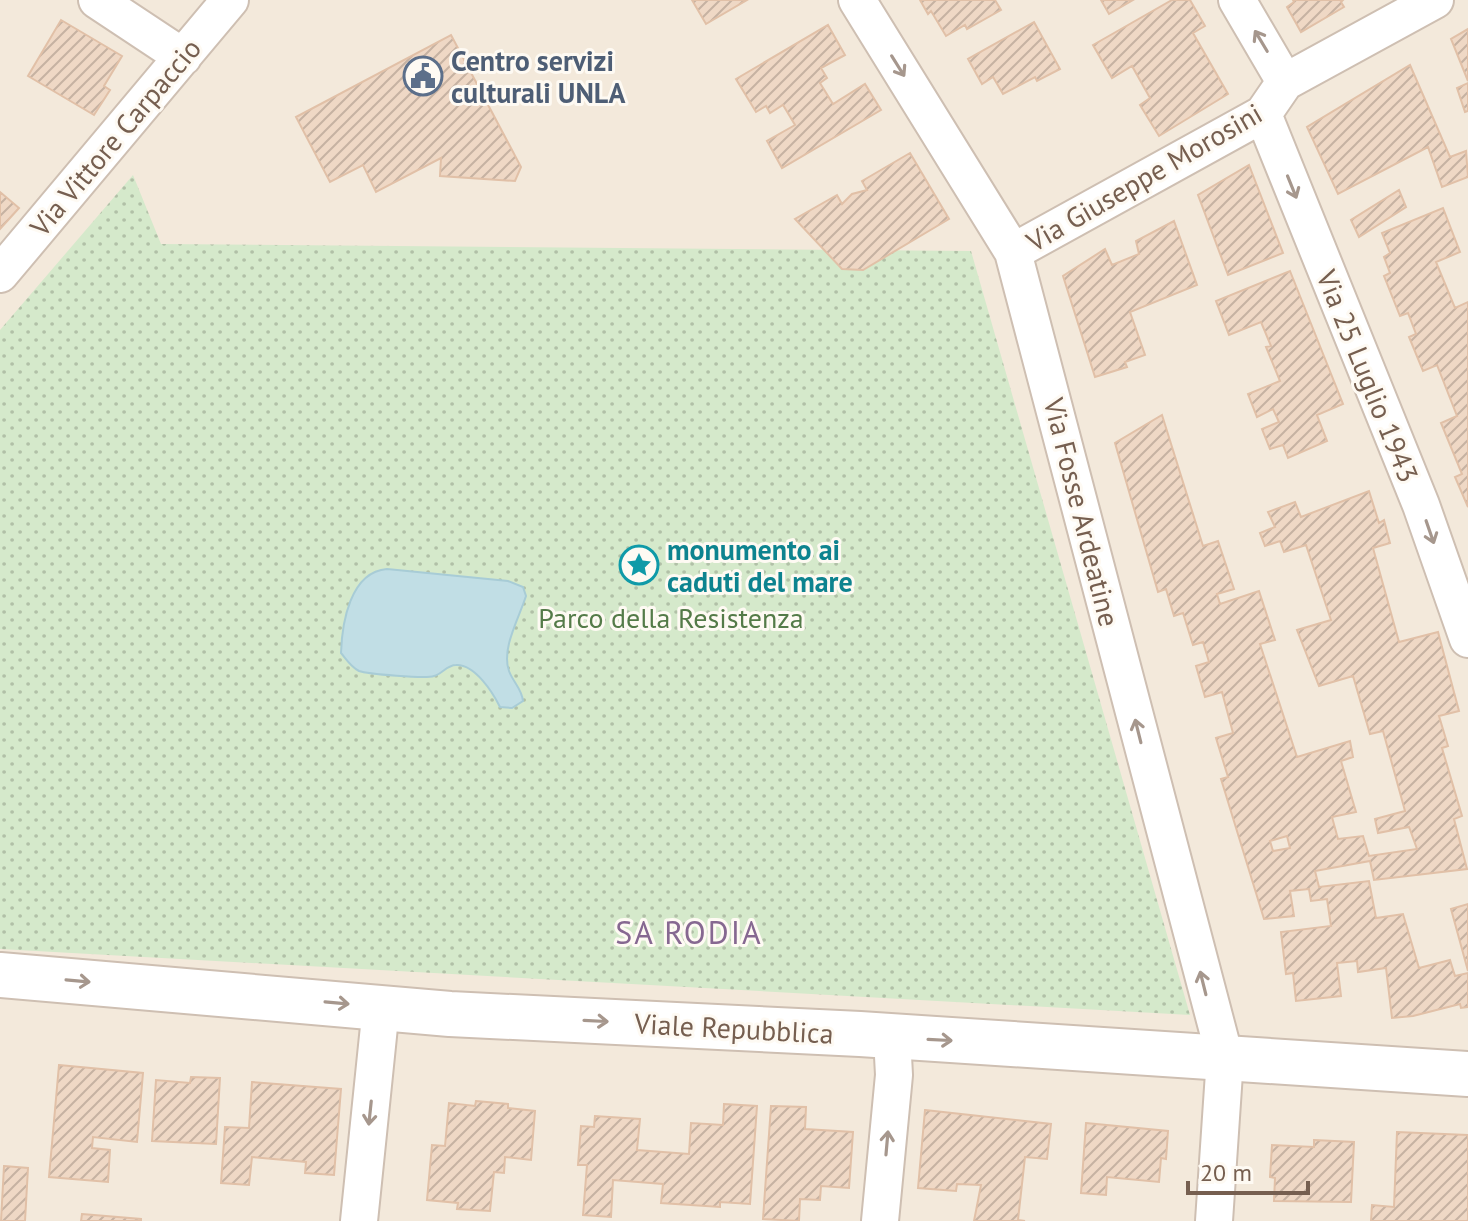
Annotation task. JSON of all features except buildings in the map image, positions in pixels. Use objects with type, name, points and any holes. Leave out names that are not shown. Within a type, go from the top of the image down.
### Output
[{"type":"street","points":[[97,0],[183,57]]},
{"type":"street","name":"Via Vittore Carpaccio","points":[[0,274],[230,0]]},
{"type":"street","name":"Via Fosse Ardeatine","points":[[857,0],[1013,252],[1225,1058],[1214,1221]]},
{"type":"street","points":[[1237,0],[1285,82]]},
{"type":"street","name":"Via Giuseppe Morosini","points":[[1013,252],[1263,114],[1285,82],[1435,0]]},
{"type":"street","name":"Via 25 Luglio 1943","points":[[1263,114],[1421,505],[1468,639]]},
{"type":"street","name":"Viale Repubblica","points":[[0,975],[450,1014],[892,1037],[1468,1074]]},
{"type":"street","points":[[359,1221],[381,1007]]},
{"type":"street","points":[[880,1221],[894,1075],[892,1037]]},
{"type":"shaded area","points":[[0,0],[1468,0],[1468,1221],[0,1221]]},
{"type":"green space","name":"Parco della Resistenza","points":[[133,175],[161,244],[971,251],[1190,1015],[0,949],[0,330]]},
{"type":"water","points":[[387,569],[508,581],[523,587],[526,596],[509,643],[507,662],[523,701],[512,708],[500,707],[482,680],[463,666],[453,665],[434,676],[420,677],[364,672],[351,665],[341,653],[350,601],[364,579],[374,572]]},
{"type":"place","name":"Centro servizi culturali UNLA","points":[[423,76]]},
{"type":"place","name":"monumento ai caduti del mare","points":[[639,565]]},
{"type":"district","name":"SA RODIA","points":[[689,932]]}]
